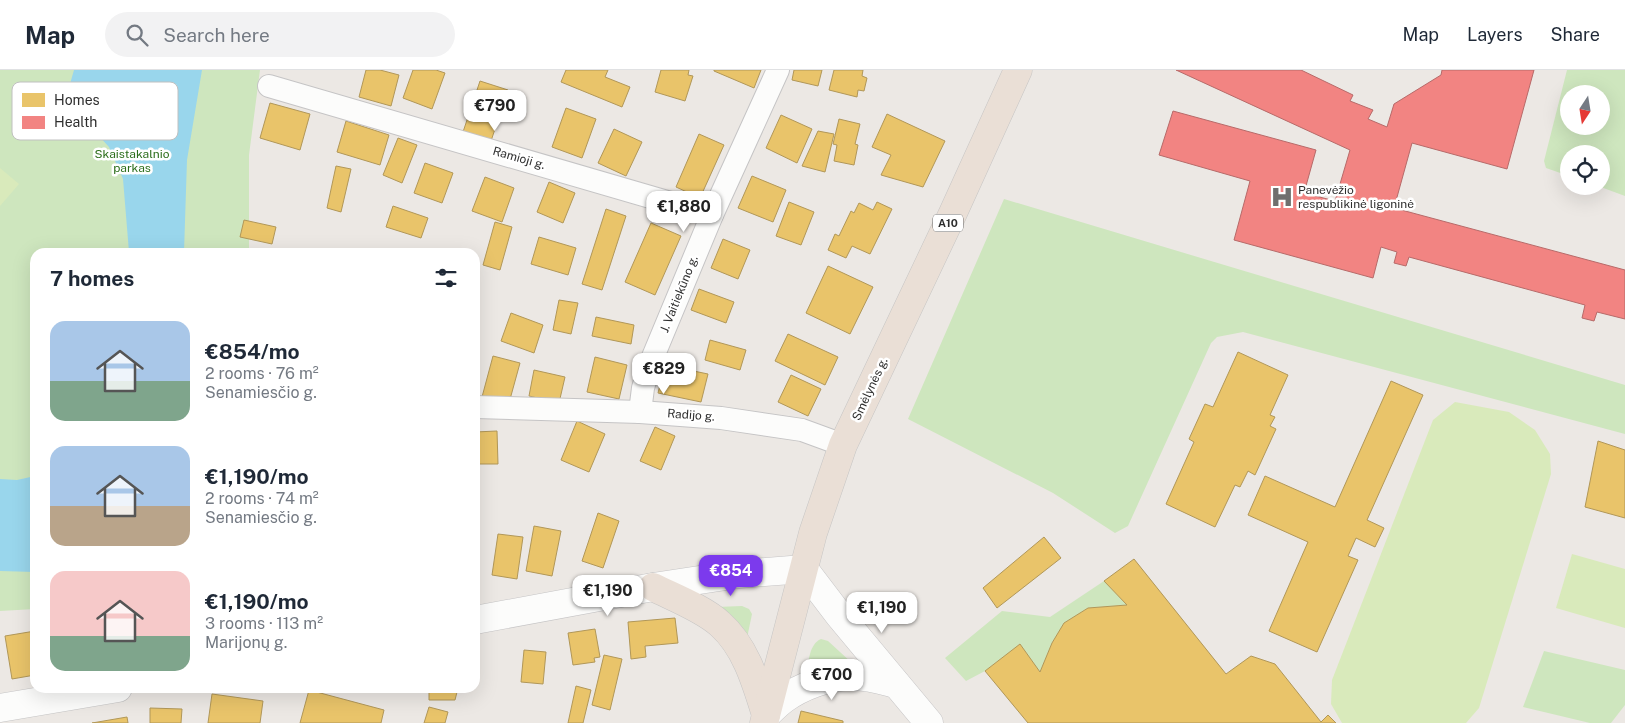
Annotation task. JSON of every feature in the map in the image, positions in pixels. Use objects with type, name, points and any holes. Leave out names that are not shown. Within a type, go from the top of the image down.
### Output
[{"type":"highway","name":"Smėlynės g.","points":[[765,719],[813,532],[843,445],[953,213],[1018,70]]},
{"type":"highway","points":[[653,587],[691,605],[720,624],[742,650],[757,685],[765,719]]},
{"type":"main road","points":[[480,619],[653,587],[739,574],[804,568],[839,615],[929,723]]},
{"type":"main road","points":[[765,719],[783,700],[807,686],[832,678],[858,677],[896,684]]},
{"type":"main road","points":[[0,708],[88,693]]},
{"type":"street","name":"J. Vaitiekūno g.","points":[[640,412],[643,388],[650,364],[712,214],[778,70]]},
{"type":"street","name":"Ramioji g.","points":[[269,86],[712,214]]},
{"type":"street","name":"Radijo g.","points":[[480,406],[640,412],[722,418],[802,430],[843,445]]},
{"type":"green space","name":"Skaistakalnio parkas","points":[[0,70],[260,70],[249,155],[249,248],[30,248],[30,609],[0,611]]},
{"type":"green space","points":[[1567,70],[1625,70],[1625,196],[1610,190],[1610,145],[1560,145],[1560,173],[1546,168],[1544,161],[1560,98],[1560,135],[1610,135],[1610,85],[1563,85]]},
{"type":"green space","points":[[0,168],[19,184],[0,206]]},
{"type":"green space","points":[[1004,199],[1625,385],[1625,434],[1243,332],[1217,337],[1211,343],[1128,526],[1115,533],[1053,493],[908,419]]},
{"type":"green space","points":[[1455,402],[1509,412],[1535,430],[1550,454],[1551,474],[1479,708],[1466,723],[1342,723],[1331,704],[1332,680],[1433,420]]},
{"type":"green space","points":[[1572,554],[1625,569],[1625,628],[1556,608]]},
{"type":"green space","points":[[1104,581],[1127,605],[1088,608],[1064,623],[1052,643],[1040,672],[1020,644],[985,671],[966,681],[945,658],[1002,611],[1050,617]]},
{"type":"green space","points":[[742,606],[749,609],[752,614],[747,638],[716,607]]},
{"type":"green space","points":[[821,639],[828,641],[852,663],[806,673],[812,649],[817,641]]},
{"type":"green space","points":[[1544,651],[1625,670],[1625,705],[1611,723],[1590,723],[1523,707]]},
{"type":"water","points":[[74,70],[202,70],[187,160],[184,248],[129,248],[123,179],[109,147],[103,140],[178,140],[178,82],[71,82]]},
{"type":"water","points":[[30,477],[30,572],[0,571],[0,479],[17,480]]},
{"type":"building: Homes","points":[[366,70],[380,70],[399,75],[391,106],[359,97]]},
{"type":"building: Homes","points":[[413,70],[436,70],[445,73],[432,109],[403,98]]},
{"type":"building: Homes","points":[[566,70],[608,70],[605,77],[630,87],[622,107],[561,82]]},
{"type":"building: Homes","points":[[661,70],[689,70],[688,75],[693,76],[685,101],[655,92]]},
{"type":"building: Homes","points":[[714,70],[761,70],[754,88]]},
{"type":"building: Homes","points":[[794,70],[822,70],[818,86],[792,80]]},
{"type":"building: Homes","points":[[834,70],[863,70],[862,76],[867,78],[864,91],[858,90],[857,97],[829,90]]},
{"type":"building: Homes","points":[[480,81],[508,90],[491,141],[463,132]]},
{"type":"building: Homes","points":[[270,103],[310,114],[300,150],[260,138]]},
{"type":"building: Homes","points":[[566,108],[596,119],[582,158],[552,147]]},
{"type":"building: Homes","points":[[887,114],[945,141],[923,187],[881,175],[891,155],[872,147]]},
{"type":"building: Homes","points":[[781,115],[812,129],[797,163],[766,148]]},
{"type":"building: Homes","points":[[839,119],[860,124],[855,144],[858,145],[854,165],[834,161],[837,145],[833,144]]},
{"type":"building: Homes","points":[[346,121],[389,135],[380,165],[337,152]]},
{"type":"building: Homes","points":[[614,129],[642,142],[626,176],[598,163]]},
{"type":"building: Homes","points":[[818,131],[834,134],[825,172],[802,166]]},
{"type":"building: Homes","points":[[699,134],[724,145],[700,198],[676,187]]},
{"type":"building: Homes","points":[[398,138],[417,145],[402,183],[383,175]]},
{"type":"building: Homes","points":[[425,163],[453,173],[442,203],[414,193]]},
{"type":"building: Homes","points":[[336,166],[351,169],[341,212],[327,208]]},
{"type":"building: Homes","points":[[752,176],[786,190],[773,222],[738,208]]},
{"type":"building: Homes","points":[[485,177],[514,188],[502,222],[472,211]]},
{"type":"building: Homes","points":[[549,182],[575,193],[563,223],[537,212]]},
{"type":"building: Homes","points":[[789,202],[814,212],[801,245],[776,236]]},
{"type":"building: Homes","points":[[877,202],[892,209],[870,254],[852,246],[846,258],[828,250],[835,234],[839,236],[851,211],[854,213],[859,203],[873,210]]},
{"type":"building: Homes","points":[[393,206],[428,218],[421,238],[386,227]]},
{"type":"building: Homes","points":[[606,209],[626,216],[602,290],[582,284]]},
{"type":"building: Homes","points":[[244,220],[276,227],[272,244],[240,237]]},
{"type":"building: Homes","points":[[495,222],[512,227],[500,270],[483,265]]},
{"type":"building: Homes","points":[[651,223],[681,236],[655,295],[625,282]]},
{"type":"building: Homes","points":[[539,237],[576,248],[568,275],[531,264]]},
{"type":"building: Homes","points":[[723,239],[750,250],[738,279],[711,268]]},
{"type":"building: Homes","points":[[828,266],[873,287],[850,334],[806,313]]},
{"type":"building: Homes","points":[[699,289],[734,302],[726,323],[691,310]]},
{"type":"building: Homes","points":[[559,300],[578,303],[571,334],[553,330]]},
{"type":"building: Homes","points":[[511,313],[543,325],[534,353],[501,341]]},
{"type":"building: Homes","points":[[596,317],[634,325],[631,344],[592,336]]},
{"type":"building: Homes","points":[[788,334],[838,357],[825,385],[775,361]]},
{"type":"building: Homes","points":[[710,340],[746,350],[740,370],[705,360]]},
{"type":"building: Homes","points":[[1238,352],[1288,375],[1270,415],[1275,417],[1270,426],[1276,429],[1255,475],[1248,471],[1240,487],[1235,485],[1215,527],[1166,504],[1194,442],[1189,439],[1205,404],[1213,407]]},
{"type":"building: Homes","points":[[493,356],[520,363],[509,403],[482,397]]},
{"type":"building: Homes","points":[[595,357],[627,365],[619,399],[587,392]]},
{"type":"building: Homes","points":[[665,365],[708,374],[701,402],[658,393]]},
{"type":"building: Homes","points":[[534,370],[565,377],[559,403],[529,396]]},
{"type":"building: Homes","points":[[791,375],[821,389],[808,416],[778,402]]},
{"type":"building: Homes","points":[[1391,381],[1423,395],[1367,520],[1384,528],[1375,547],[1356,538],[1348,556],[1358,560],[1317,652],[1269,631],[1308,542],[1248,515],[1265,476],[1335,507]]},
{"type":"building: Homes","points":[[577,421],[605,434],[589,472],[561,460]]},
{"type":"building: Homes","points":[[655,427],[675,436],[661,470],[640,461]]},
{"type":"building: Homes","points":[[497,431],[498,464],[480,464],[480,432]]},
{"type":"building: Homes","points":[[1598,441],[1625,450],[1625,518],[1585,507]]},
{"type":"building: Homes","points":[[598,513],[619,521],[603,568],[582,561]]},
{"type":"building: Homes","points":[[534,526],[561,531],[552,576],[526,571]]},
{"type":"building: Homes","points":[[498,534],[523,537],[517,579],[492,575]]},
{"type":"building: Homes","points":[[1044,537],[1061,558],[997,608],[983,588]]},
{"type":"building: Homes","points":[[1134,559],[1226,674],[1251,656],[1275,664],[1321,722],[1328,715],[1336,723],[1028,723],[985,671],[1020,644],[1040,672],[1052,643],[1064,623],[1088,608],[1127,605],[1104,581]]},
{"type":"building: Homes","points":[[675,618],[678,643],[645,646],[646,657],[631,659],[628,622]]},
{"type":"building: Homes","points":[[595,629],[600,657],[594,658],[595,662],[573,665],[568,633]]},
{"type":"building: Homes","points":[[30,632],[30,676],[12,679],[5,636]]},
{"type":"building: Homes","points":[[524,650],[546,652],[543,684],[521,682]]},
{"type":"building: Homes","points":[[604,655],[622,659],[610,710],[592,705]]},
{"type":"building: Homes","points":[[576,686],[591,690],[583,723],[568,723]]},
{"type":"building: Homes","points":[[308,693],[320,693],[384,710],[381,723],[300,723]]},
{"type":"building: Homes","points":[[429,693],[457,693],[455,700],[429,700]]},
{"type":"building: Homes","points":[[212,694],[263,701],[260,723],[208,723]]},
{"type":"building: Homes","points":[[429,707],[448,712],[445,723],[424,723]]},
{"type":"building: Homes","points":[[150,708],[182,709],[181,723],[150,723]]},
{"type":"building: Homes","points":[[801,711],[843,721],[843,723],[798,723]]},
{"type":"building: Homes","points":[[127,717],[128,723],[92,723]]},
{"type":"building: Health","name":"Panevėžio respublikinė ligoninė","points":[[1176,70],[1301,70],[1353,95],[1350,101],[1373,110],[1368,119],[1387,127],[1394,104],[1441,75],[1442,70],[1534,70],[1507,169],[1412,143],[1394,208],[1625,270],[1625,319],[1597,312],[1594,321],[1582,318],[1585,305],[1409,257],[1406,266],[1394,263],[1397,252],[1381,247],[1373,278],[1234,240],[1250,181],[1159,155],[1173,111],[1316,150],[1304,193],[1335,201],[1350,150]]},
{"type":"place","name":"Panevėžio respublikinė ligoninė","points":[[1282,197]]}]
